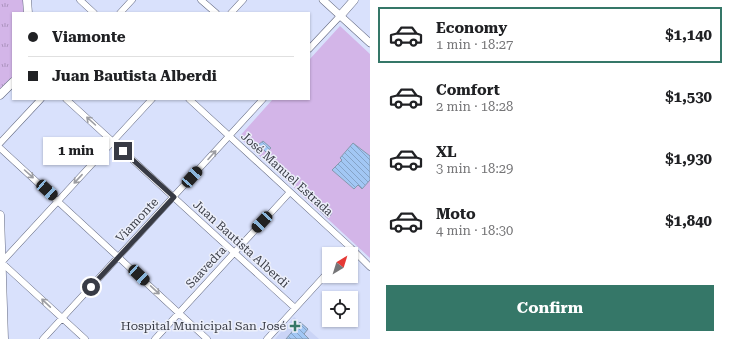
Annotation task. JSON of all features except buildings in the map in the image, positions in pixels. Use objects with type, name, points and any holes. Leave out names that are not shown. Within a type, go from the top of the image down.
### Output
[{"type":"main road","points":[[27,0],[28,12]]},
{"type":"main road","points":[[340,16],[354,0]]},
{"type":"main road","points":[[0,95],[12,83]]},
{"type":"main road","points":[[0,215],[4,339]]},
{"type":"street","points":[[80,0],[93,12]]},
{"type":"street","points":[[121,12],[132,0]]},
{"type":"street","points":[[201,0],[215,12]]},
{"type":"street","points":[[232,12],[243,0]]},
{"type":"street","points":[[323,0],[370,43]]},
{"type":"street","points":[[310,48],[340,16]]},
{"type":"street","points":[[0,143],[40,100]]},
{"type":"street","name":"Juan Bautista Alberdi","points":[[67,100],[295,308]]},
{"type":"street","points":[[85,339],[1,262],[151,100]]},
{"type":"street","name":"José Manuel Estrada","points":[[189,100],[350,247]]},
{"type":"street","name":"Viamonte","points":[[44,339],[262,100]]},
{"type":"street","points":[[0,148],[119,256],[207,339]]},
{"type":"street","name":"Saavedra","points":[[155,339],[290,192]]},
{"type":"street","name":"José Manuel Estrada","points":[[358,255],[370,267]]},
{"type":"street","points":[[267,339],[322,279]]},
{"type":"shaded area","name":"Hospital Municipal San José","points":[[294,317],[319,339],[275,339]]},
{"type":"green space","points":[[0,0],[25,0],[26,12],[12,12],[12,78],[0,89]]},
{"type":"green space","points":[[340,26],[370,54],[370,258],[239,137],[272,100],[310,100],[310,59]]},
{"type":"place","name":"Hospital Municipal San José","points":[[295,326]]},
{"type":"route","points":[[91,287],[174,197],[123,151]]}]
